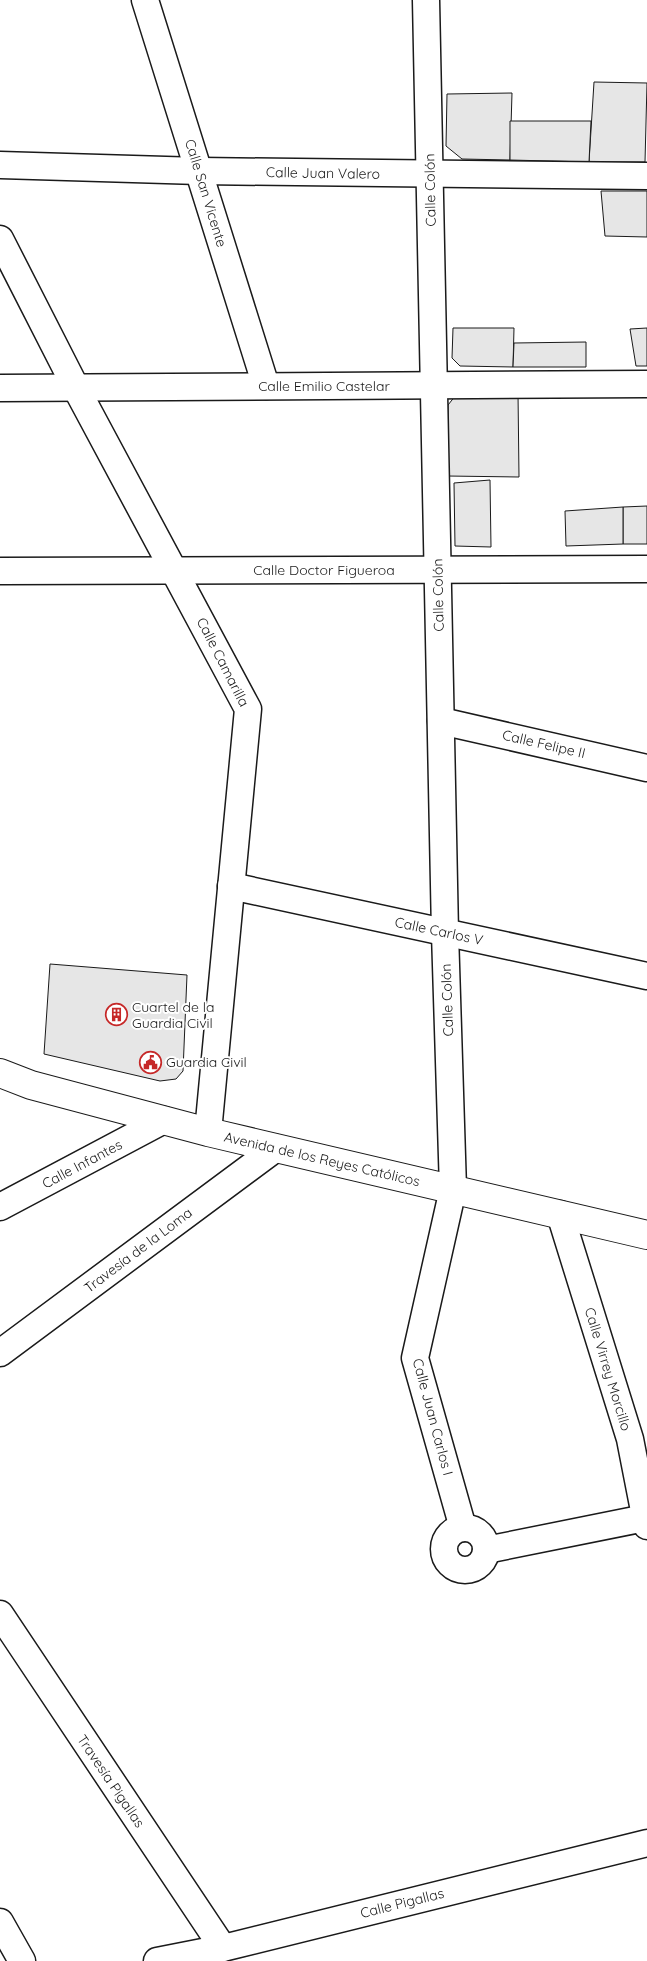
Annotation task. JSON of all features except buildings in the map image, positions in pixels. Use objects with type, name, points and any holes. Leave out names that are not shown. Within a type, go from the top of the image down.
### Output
[{"type":"street","name":"Calle San Vicente","points":[[145,0],[266,386]]},
{"type":"street","name":"Calle Colón","points":[[426,0],[445,933],[453,1189]]},
{"type":"street","name":"Calle Juan Valero","points":[[0,165],[199,172],[647,176]]},
{"type":"street","name":"Calle Camarilla","points":[[0,239],[76,388],[248,709],[208,1132]]},
{"type":"street","name":"Calle Emilio Castelar","points":[[0,388],[647,384]]},
{"type":"street","name":"Calle Doctor Figueroa","points":[[0,571],[647,569]]},
{"type":"street","name":"Calle Felipe II","points":[[441,720],[647,768]]},
{"type":"street","name":"Calle Carlos V","points":[[231,886],[647,976]]},
{"type":"street","name":"Avenida de los Reyes Católicos","points":[[0,1073],[31,1085],[208,1132],[647,1235]]},
{"type":"street","name":"Calle Infantes","points":[[0,1207],[164,1120]]},
{"type":"street","name":"Travesía de la Loma","points":[[0,1353],[276,1148]]},
{"type":"street","name":"Calle Juan Carlos I","points":[[453,1189],[415,1358],[463,1528]]},
{"type":"street","name":"Calle Virrey Morcillo","points":[[560,1214],[630,1439],[646,1522]]},
{"type":"street","points":[[486,1550],[646,1522]]},
{"type":"street","points":[[463,1528],[477,1531],[482,1536],[486,1550],[482,1562],[477,1567],[464,1571],[451,1566],[444,1554],[446,1540],[456,1530],[463,1528]]},
{"type":"street","name":"Travesía Pigallas","points":[[0,1614],[223,1948]]},
{"type":"street","name":"Calle Pigallas","points":[[157,1961],[223,1948],[647,1843]]},
{"type":"street","points":[[0,1922],[22,1961]]},
{"type":"place","name":"Cuartel de la Guardia Civil","points":[[116,1015]]},
{"type":"place","name":"Guardia Civil","points":[[150,1062]]}]
